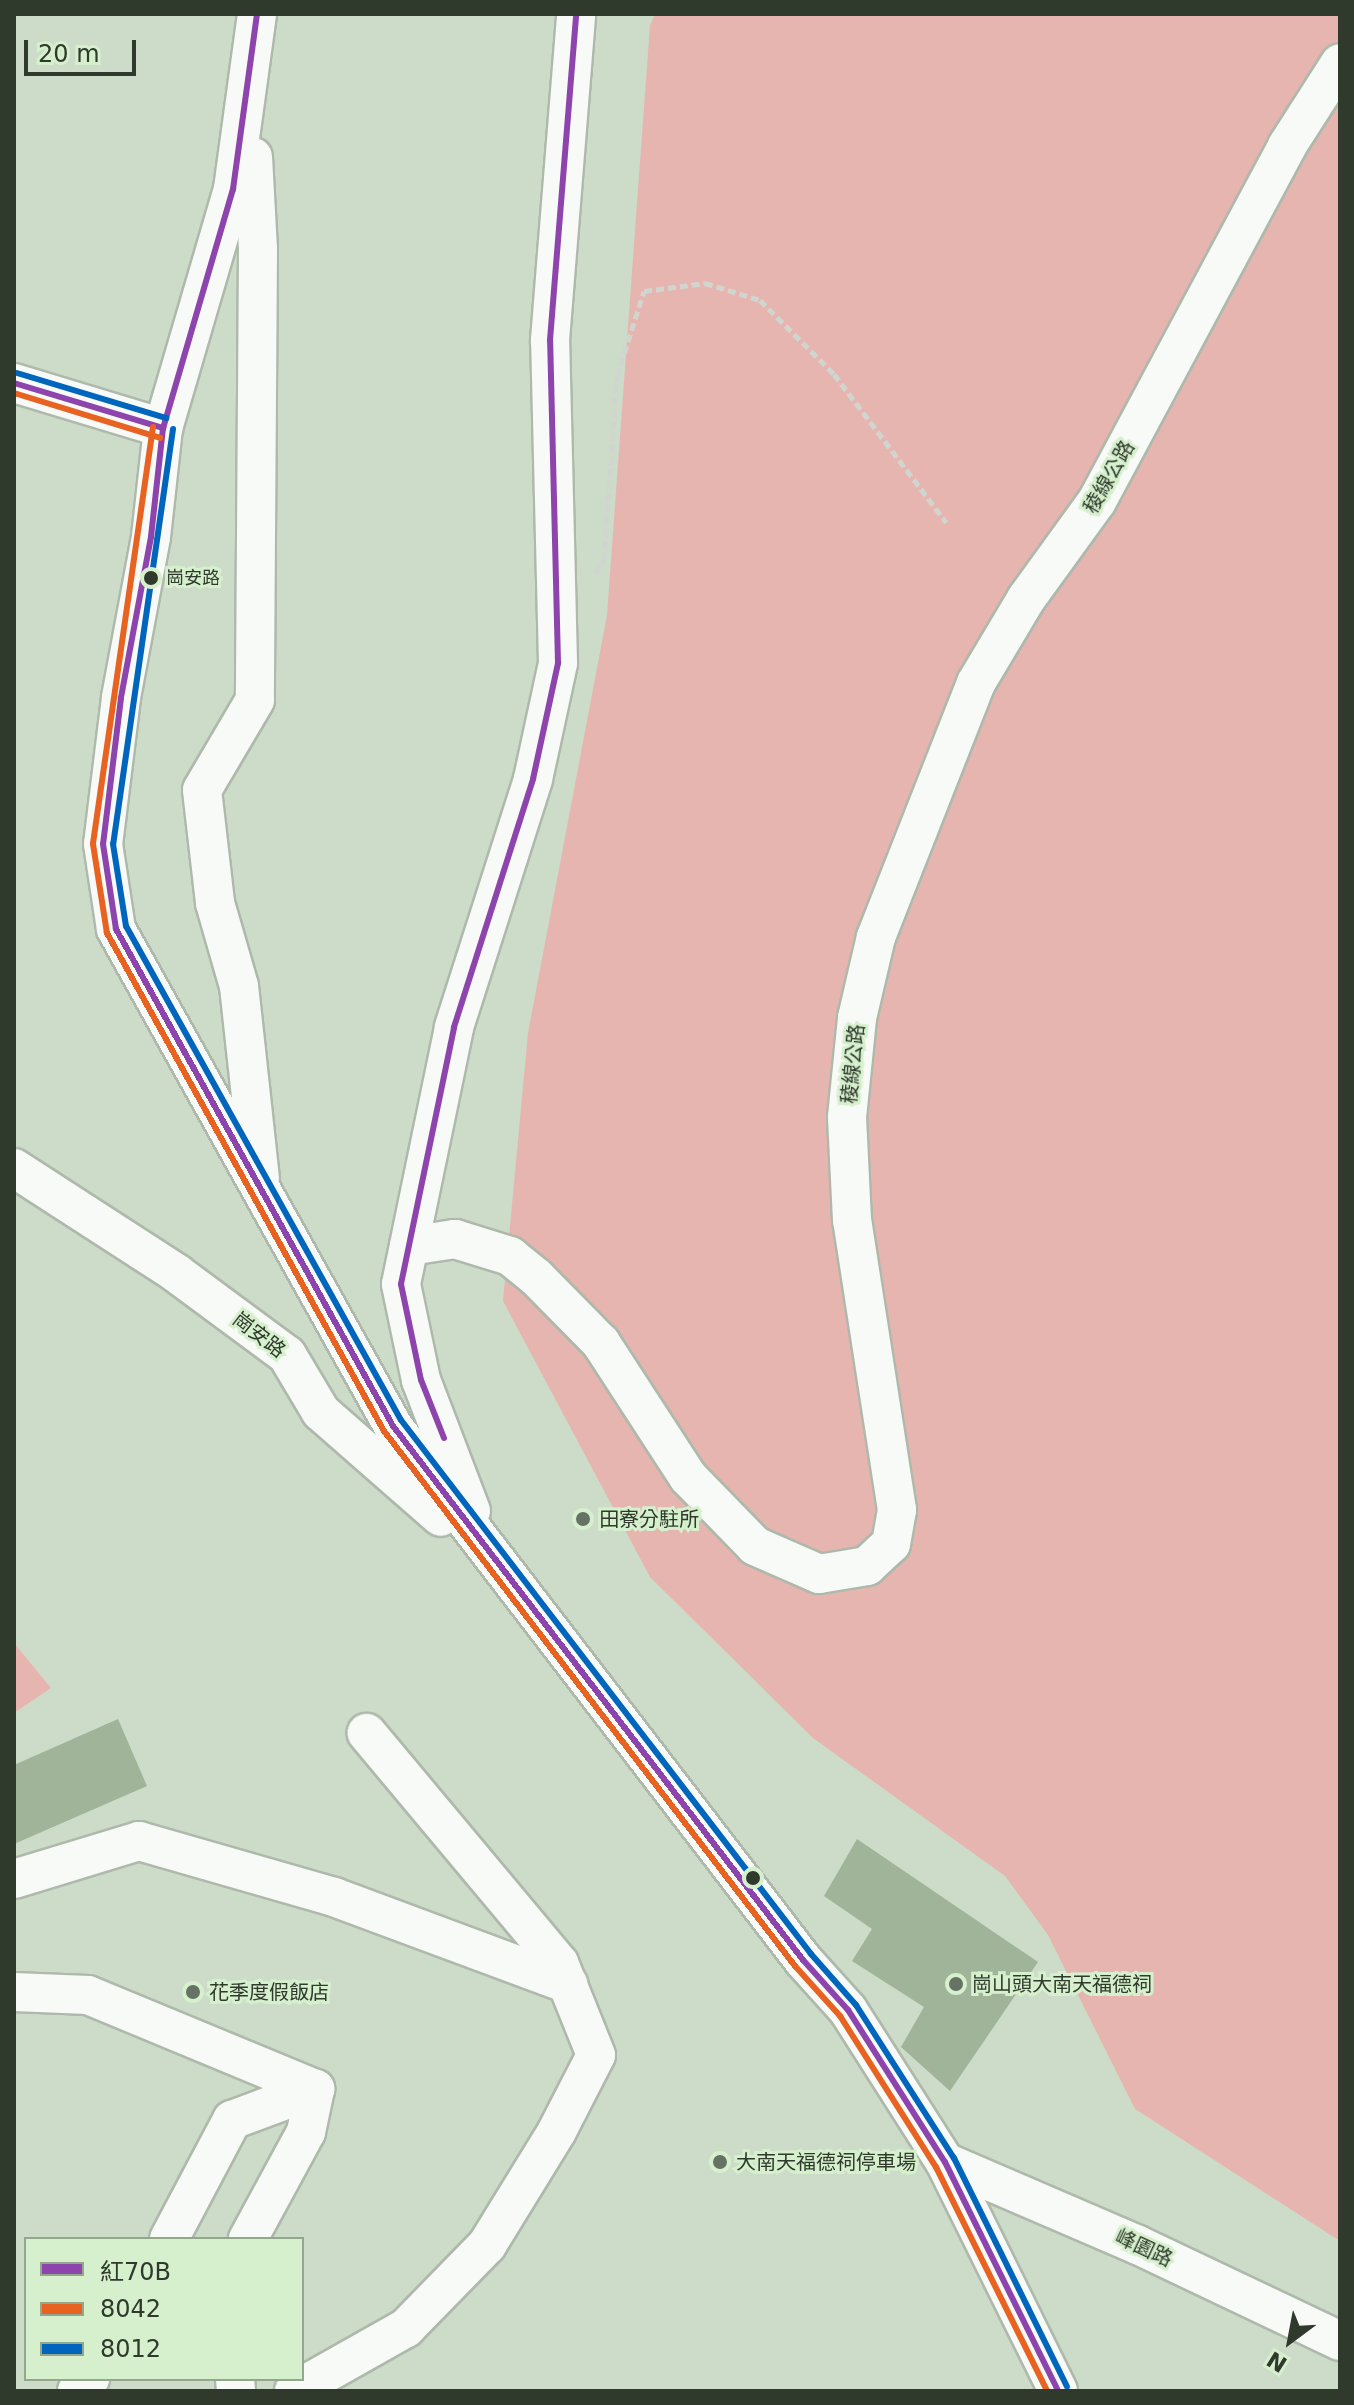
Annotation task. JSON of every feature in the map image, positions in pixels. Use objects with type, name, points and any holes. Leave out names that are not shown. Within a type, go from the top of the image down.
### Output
[{"type":"street","name":"崗安路","points":[[257,14],[233,189],[163,428],[103,844],[116,929],[262,1198],[393,1426],[803,1960],[848,2010],[945,2162],[1058,2391]]},
{"type":"street","name":"崗安路","points":[[504,1573],[469,1507],[421,1380],[401,1284],[454,1027],[533,779],[558,663],[550,340],[576,14]]},
{"type":"street","name":"稜線公路","points":[[409,1246],[455,1239],[510,1256],[536,1277],[601,1343],[688,1477],[755,1546],[819,1574],[867,1566],[891,1544],[897,1510],[852,1220],[847,1117],[857,1018],[876,937],[976,683],[1026,599],[1097,501],[1287,146],[1340,63]]},
{"type":"street","points":[[249,74],[258,249],[255,700],[202,790],[215,903],[239,986],[262,1198]]},
{"type":"street","points":[[14,383],[163,428]]},
{"type":"street","name":"崗安路","points":[[14,1168],[176,1273],[287,1355],[321,1412],[504,1573]]},
{"type":"street","points":[[294,2391],[406,2328],[487,2245],[557,2131],[596,2055],[559,1963],[367,1733]]},
{"type":"street","points":[[14,1879],[139,1841],[334,1897],[568,1984]]},
{"type":"street","points":[[14,1992],[88,1995],[315,2089]]},
{"type":"street","points":[[170,2237],[232,2120],[315,2089]]},
{"type":"street","points":[[249,2237],[306,2132],[315,2089]]},
{"type":"street","name":"峰園路","points":[[945,2162],[1340,2341]]},
{"type":"path","points":[[556,630],[604,560],[617,376],[644,291],[705,283],[760,300],[834,374],[946,522]]},
{"type":"shaded area","points":[[655,14],[1340,14],[1340,2241],[1135,2109],[1048,1935],[1005,1876],[813,1738],[650,1577],[503,1301],[528,1033],[607,615],[650,25]]},
{"type":"shaded area","points":[[14,1643],[51,1688],[14,1713]]},
{"type":"building","points":[[118,1719],[147,1786],[14,1844],[14,1765]]},
{"type":"building","name":"崗山頭大南天福德祠","points":[[857,1839],[1038,1962],[950,2091],[901,2047],[924,2007],[852,1961],[872,1929],[824,1896]]},
{"type":"transit line","name":"紅70B","points":[[257,14],[233,189],[163,428],[151,537],[121,698],[103,844],[116,929],[393,1426],[803,1960],[848,2010],[945,2162],[1058,2391]]},
{"type":"transit line","name":"紅70B","points":[[444,1438],[421,1380],[401,1284],[454,1027],[533,779],[558,663],[550,340],[576,14]]},
{"type":"transit line","name":"8012","points":[[17,373],[166,418]]},
{"type":"transit line","name":"紅70B","points":[[14,383],[163,428]]},
{"type":"transit line","name":"8042","points":[[14,393],[160,438]]},
{"type":"transit line","name":"8042","points":[[153,427],[93,844],[107,933],[384,1431],[795,1966],[840,2016],[936,2167],[1047,2391]]},
{"type":"transit line","name":"8012","points":[[173,429],[113,844],[126,926],[401,1420],[811,1954],[856,2005],[954,2158],[1067,2387]]},
{"type":"place","name":"崗安路","points":[[151,578]]},
{"type":"place","name":"田寮分駐所","points":[[583,1519]]},
{"type":"place","name":"崗山頭大南天福德祠","points":[[956,1984]]},
{"type":"place","name":"花季度假飯店","points":[[193,1992]]},
{"type":"place","name":"大南天福德祠停車場","points":[[720,2162]]}]
